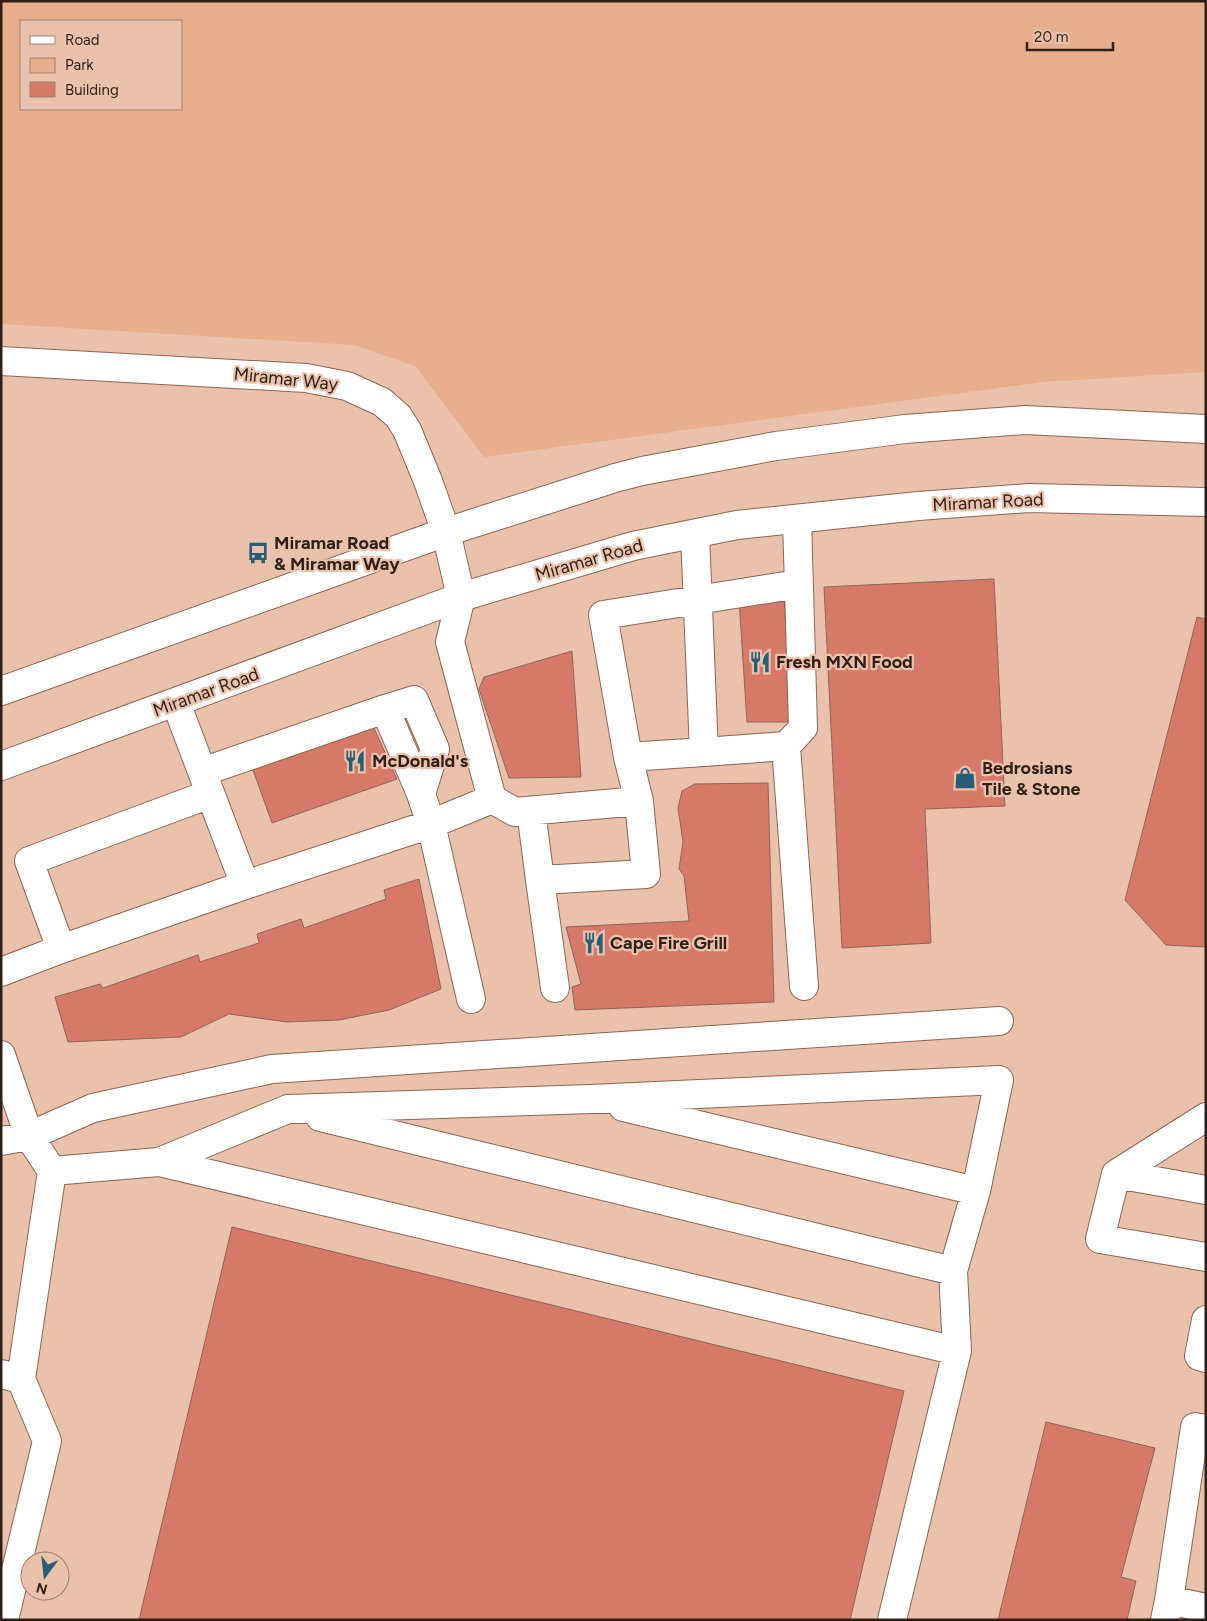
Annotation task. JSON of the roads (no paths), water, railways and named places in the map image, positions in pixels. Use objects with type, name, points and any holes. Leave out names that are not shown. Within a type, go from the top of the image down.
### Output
[{"type":"main road","name":"Miramar Way","points":[[1,361],[306,378],[347,386],[382,402],[398,416],[407,430],[428,482],[446,532],[461,598]]},
{"type":"main road","points":[[1,691],[446,532],[624,476],[794,444],[905,429],[1025,420],[1206,429]]},
{"type":"main road","name":"Miramar Road","points":[[1,766],[461,598],[632,546],[737,525],[918,506],[1029,498],[1206,502]]},
{"type":"main road","points":[[628,757],[786,746],[803,728],[797,519]]},
{"type":"main road","points":[[695,534],[696,600],[704,752]]},
{"type":"main road","points":[[540,880],[646,874],[639,801],[628,757],[603,615],[798,584]]},
{"type":"main road","points":[[461,598],[450,642],[492,799],[515,812],[639,801]]},
{"type":"main road","points":[[61,949],[29,861],[206,783],[385,709],[414,700],[435,749],[421,794],[430,824],[471,999]]},
{"type":"main road","points":[[176,702],[245,886]]},
{"type":"main road","points":[[786,746],[804,986]]},
{"type":"main road","points":[[1,972],[61,949],[430,824],[492,799]]},
{"type":"main road","points":[[531,810],[555,988]]},
{"type":"main road","points":[[1,1141],[29,1136],[93,1108],[272,1069],[1000,1021]]},
{"type":"main road","points":[[1,1055],[29,1136],[52,1172],[11,1377],[47,1441],[4,1620]]},
{"type":"main road","points":[[52,1172],[159,1162],[288,1109],[591,1099],[999,1080],[976,1191],[953,1272],[957,1351],[892,1620]]},
{"type":"main road","points":[[591,1099],[976,1191]]},
{"type":"main road","points":[[288,1109],[953,1272]]},
{"type":"main road","points":[[1206,1117],[1116,1174],[1100,1239],[1206,1257]]},
{"type":"main road","points":[[159,1162],[957,1351]]},
{"type":"main road","points":[[1116,1174],[1206,1190]]},
{"type":"main road","points":[[1206,1320],[1199,1356],[1206,1358]]},
{"type":"main road","points":[[1206,1429],[1195,1427],[1167,1610],[1206,1608]]},
{"type":"place","name":"Miramar Road & Miramar Way","points":[[258,553]]},
{"type":"place","name":"Fresh MXN Food","points":[[760,662]]},
{"type":"place","name":"McDonald's","points":[[355,761]]},
{"type":"place","name":"Bedrosians Tile & Stone","points":[[965,778]]},
{"type":"place","name":"Cape Fire Grill","points":[[594,943]]}]
